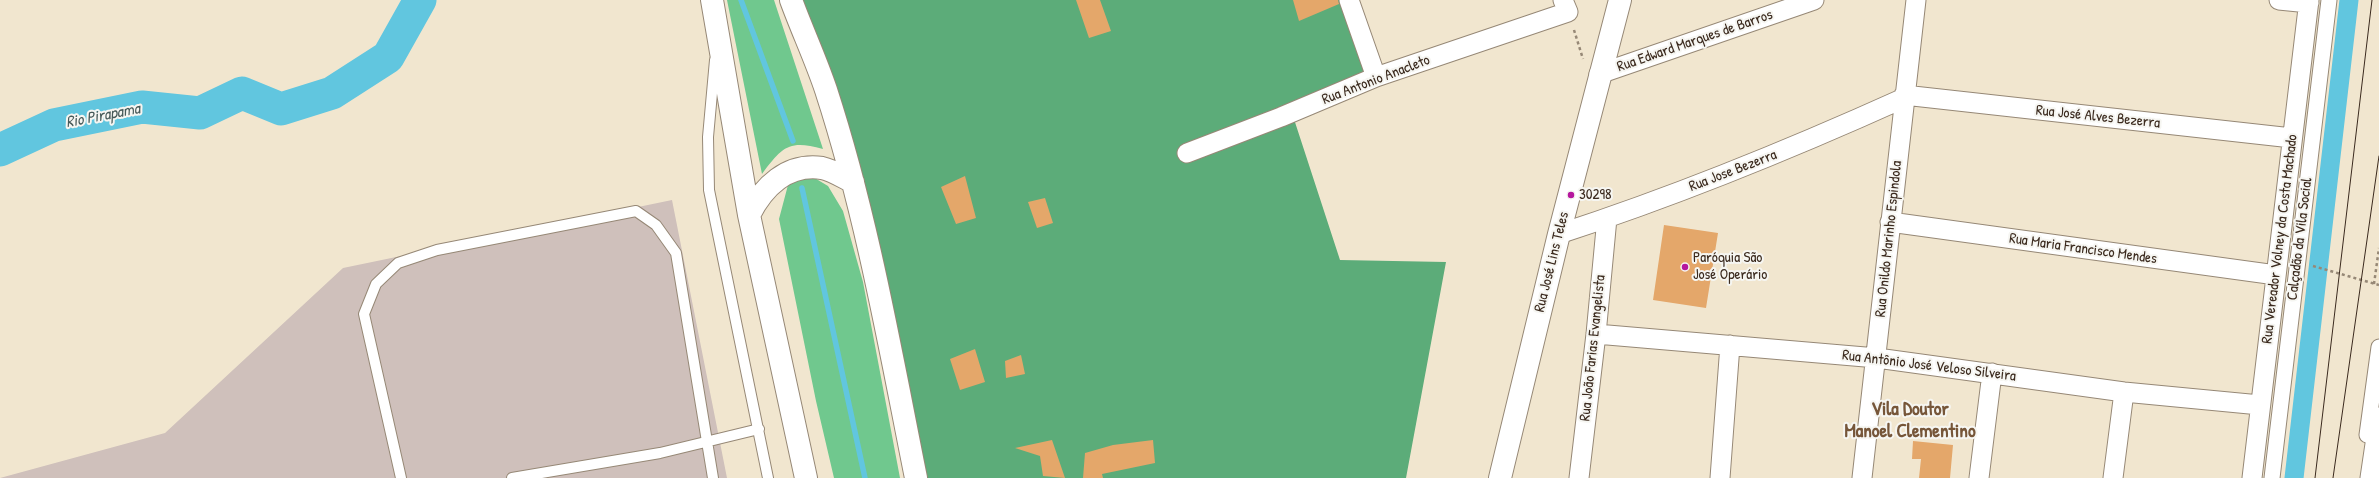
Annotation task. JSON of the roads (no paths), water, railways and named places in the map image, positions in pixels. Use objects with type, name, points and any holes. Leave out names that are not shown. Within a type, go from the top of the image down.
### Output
[{"type":"main road","points":[[712,0],[718,25],[728,100],[750,215],[806,478]]},
{"type":"main road","points":[[791,0],[825,90],[865,231],[916,478]]},
{"type":"main road","name":"Rua José Lins Teles","points":[[1500,478],[1559,234],[1592,68],[1620,0]]},
{"type":"main road","points":[[750,215],[767,187],[795,170],[823,168],[852,182]]},
{"type":"street","points":[[1349,0],[1376,77]]},
{"type":"street","name":"Rua Edward Marques de Barros","points":[[1592,68],[1814,0]]},
{"type":"street","name":"Rua Onildo Marinho Espindola","points":[[1862,478],[1877,358],[1890,222],[1916,0]]},
{"type":"street","points":[[2279,0],[2309,2]]},
{"type":"street","name":"Calçadão da Vila Social","points":[[2272,478],[2329,0]]},
{"type":"street","name":"Rua Vereador Volney da Costa Machado","points":[[2252,478],[2309,2]]},
{"type":"street","name":"Rua Antonio Anacleto","points":[[1187,153],[1281,117],[1376,77],[1565,6]]},
{"type":"street","name":"Rua José Alves Bezerra","points":[[1904,97],[2292,138]]},
{"type":"street","name":"Rua Jose Bezerra","points":[[1559,234],[1607,218],[1788,150],[1904,97]]},
{"type":"street","name":"Rua João Farias Evangelista","points":[[1579,478],[1596,334],[1607,218]]},
{"type":"street","name":"Rua Maria Francisco Mendes","points":[[1890,222],[2276,275]]},
{"type":"street","name":"Rua Antônio José Veloso Silveira","points":[[1596,334],[1877,358],[1992,372],[2124,392],[2260,405]]},
{"type":"street","points":[[1720,478],[1730,346]]},
{"type":"street","points":[[2362,478],[2379,347]]},
{"type":"street","points":[[1979,478],[1992,372]]},
{"type":"street","points":[[2113,478],[2124,392]]},
{"type":"street","points":[[2370,478],[2379,417]]},
{"type":"lane","points":[[718,25],[708,137],[709,190],[768,478]]},
{"type":"lane","points":[[401,478],[364,314],[376,284],[398,263],[437,250],[636,211],[656,225],[676,253],[712,478]]},
{"type":"lane","points":[[512,478],[660,453],[759,429]]},
{"type":"waterway","name":"Rio Pirapama","points":[[0,150],[54,125],[142,107],[200,113],[242,93],[281,109],[332,93],[388,57],[420,0]]},
{"type":"waterway","points":[[741,0],[793,141]]},
{"type":"waterway","points":[[2294,478],[2349,0]]},
{"type":"waterway","points":[[802,188],[865,478]]},
{"type":"tram line","points":[[2315,478],[2372,0]]},
{"type":"tram line","points":[[2333,478],[2379,156]]},
{"type":"place","name":"30298","points":[[1571,195]]},
{"type":"place","name":"Paróquia São José Operário","points":[[1685,267]]},
{"type":"district","name":"Vila Doutor Manoel Clementino","points":[[1910,421]]}]
